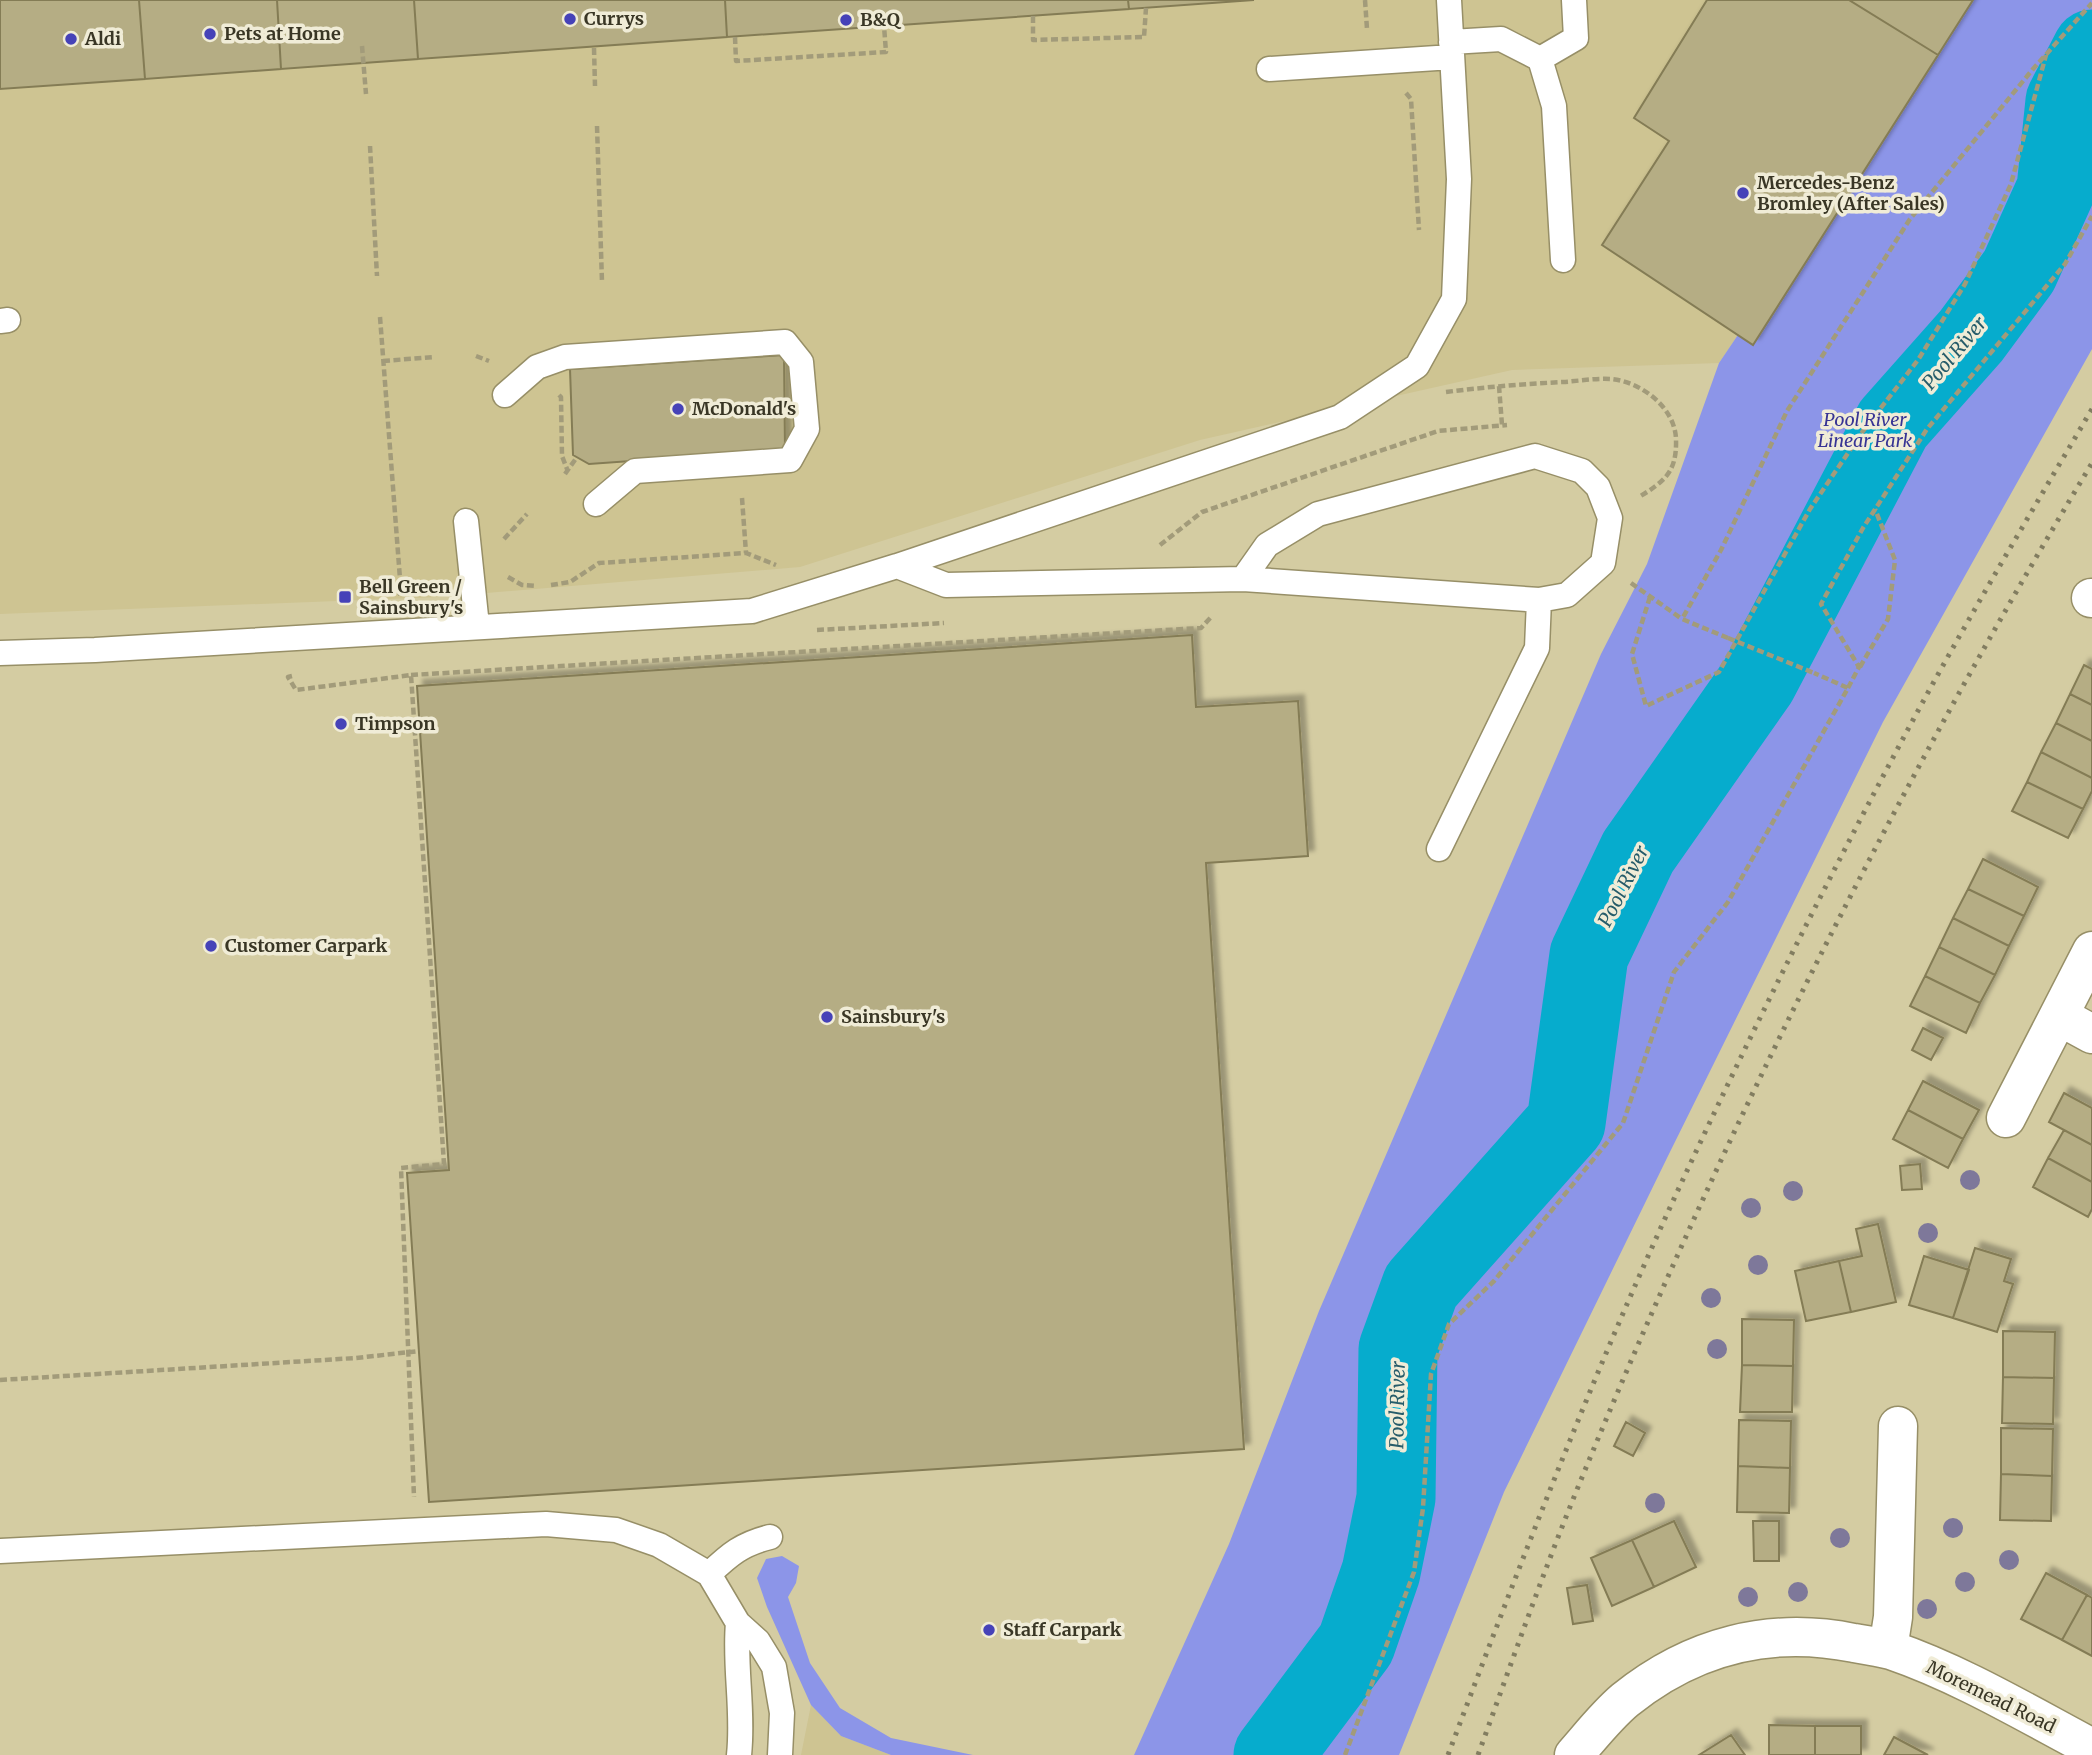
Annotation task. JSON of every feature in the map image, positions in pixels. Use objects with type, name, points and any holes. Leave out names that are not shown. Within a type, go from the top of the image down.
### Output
[{"type":"street","points":[[2006,1118],[2092,951]]},
{"type":"street","points":[[2059,1016],[2092,1034]]},
{"type":"street","points":[[1888,1649],[1894,1617],[1898,1426]]},
{"type":"street","name":"Moremead Road","points":[[1574,1755],[1624,1701],[1680,1665],[1726,1646],[1762,1638],[1802,1636],[1888,1649],[1940,1669],[2092,1748]]},
{"type":"lane","points":[[0,653],[95,650],[752,611],[897,566],[1340,417],[1417,366],[1454,299],[1459,179],[1449,0]]},
{"type":"lane","points":[[1540,59],[1576,38],[1574,0]]},
{"type":"lane","points":[[1269,69],[1452,49],[1501,39],[1540,59],[1554,106],[1563,260]]},
{"type":"lane","points":[[505,395],[537,367],[565,357],[785,342],[801,362],[807,429],[790,460],[635,471],[596,504]]},
{"type":"lane","points":[[897,566],[946,585],[1243,579],[1539,600],[1567,595],[1603,563],[1610,518],[1598,487],[1582,471],[1535,456],[1318,514],[1267,545],[1243,579]]},
{"type":"lane","points":[[466,521],[477,626]]},
{"type":"lane","points":[[1439,849],[1536,648],[1539,600]]},
{"type":"lane","points":[[0,1551],[546,1524],[616,1530],[659,1545],[709,1574],[737,1623],[758,1642],[774,1667],[782,1713],[780,1755]]},
{"type":"lane","points":[[709,1574],[748,1542],[770,1537]]},
{"type":"lane","points":[[737,1623],[735,1652],[740,1677],[739,1755]]},
{"type":"path","points":[[1365,0],[1367,29]]},
{"type":"path","points":[[1682,619],[1721,550],[1787,411],[1910,219],[2092,3]]},
{"type":"path","points":[[1033,16],[1033,40],[1144,37],[1146,8]]},
{"type":"path","points":[[735,37],[736,61],[886,52],[884,26]]},
{"type":"path","points":[[362,46],[366,94]]},
{"type":"path","points":[[594,48],[595,86]]},
{"type":"path","points":[[1650,597],[1632,654],[1646,706],[1719,673],[1810,509],[1863,431],[1918,360],[1959,295],[2011,184],[2046,55]]},
{"type":"path","points":[[1402,88],[1410,99],[1419,234]]},
{"type":"path","points":[[597,126],[603,282]]},
{"type":"path","points":[[370,146],[377,276]]},
{"type":"path","points":[[1859,667],[1821,604],[1875,508],[1934,419],[2065,264],[2092,216]]},
{"type":"path","points":[[380,317],[401,592]]},
{"type":"path","points":[[383,361],[434,358]]},
{"type":"path","points":[[1447,392],[1613,379],[1643,390],[1665,406],[1676,431],[1677,458],[1663,482],[1638,497]]},
{"type":"path","points":[[1499,386],[1502,425]]},
{"type":"path","points":[[554,390],[561,397],[562,456],[566,472],[577,457]]},
{"type":"path","points":[[1159,545],[1202,512],[1215,507],[1438,431],[1514,424]]},
{"type":"path","points":[[1636,490],[1640,508]]},
{"type":"path","points":[[742,496],[746,553]]},
{"type":"path","points":[[1345,1755],[1414,1572],[1423,1508],[1432,1374],[1449,1324],[1494,1281],[1623,1124],[1674,972],[1728,902],[1888,619],[1895,560],[1875,508]]},
{"type":"path","points":[[498,545],[527,514]]},
{"type":"path","points":[[503,573],[522,585],[545,587],[570,582],[599,563],[746,553],[772,565],[784,565]]},
{"type":"path","points":[[1603,563],[1682,619],[1849,688]]},
{"type":"path","points":[[391,597],[401,592],[422,595],[435,587],[441,578]]},
{"type":"path","points":[[302,674],[288,677],[296,690],[411,675],[1201,628],[1216,611],[1202,612]]},
{"type":"path","points":[[813,631],[950,622]]},
{"type":"path","points":[[411,675],[444,1164],[401,1168],[413,1497],[421,1497]]},
{"type":"path","points":[[0,1380],[356,1359],[419,1351]]},
{"type":"shaded area","points":[[0,0],[1964,0],[1719,363],[1512,370],[1200,440],[800,567],[439,597],[0,614]]},
{"type":"shaded area","points":[[811,1705],[841,1736],[891,1755],[801,1755]]},
{"type":"green space","name":"Pool River Linear Park","points":[[1964,0],[2092,0],[2092,349],[1883,722],[1667,1158],[1504,1492],[1399,1755],[1134,1755],[1229,1544],[1319,1311],[1601,654],[1647,564],[1719,363]]},
{"type":"green space","points":[[782,1556],[799,1566],[796,1583],[788,1597],[810,1663],[840,1708],[891,1738],[973,1755],[891,1755],[841,1736],[811,1705],[767,1607],[757,1578],[766,1559]]},
{"type":"building","name":"Aldi","points":[[0,0],[139,0],[145,79],[0,89]]},
{"type":"building","name":"Pets at Home","points":[[139,0],[277,0],[281,69],[145,79]]},
{"type":"building","points":[[277,0],[414,0],[418,59],[281,69]]},
{"type":"building","name":"Currys","points":[[414,0],[725,0],[727,37],[418,59]]},
{"type":"building","name":"B&Q","points":[[725,0],[1128,0],[1129,9],[727,37]]},
{"type":"building","points":[[1128,0],[1254,0],[1129,9]]},
{"type":"building","name":"Mercedes-Benz Bromley (After Sales)","points":[[1707,0],[1849,0],[1938,55],[1753,345],[1602,245],[1669,141],[1634,118]]},
{"type":"building","points":[[1849,0],[1973,0],[1938,55]]},
{"type":"building","name":"McDonald's","points":[[784,355],[785,450],[589,464],[573,455],[570,369]]},
{"type":"building","name":"Sainsbury's","points":[[1192,635],[1196,707],[1298,701],[1308,856],[1206,863],[1244,1449],[429,1502],[407,1173],[449,1170],[417,686]]},
{"type":"building","points":[[2084,665],[2092,669],[2092,705],[2070,694]]},
{"type":"building","points":[[2070,694],[2092,705],[2092,741],[2056,723]]},
{"type":"building","points":[[2056,723],[2092,741],[2092,778],[2041,752]]},
{"type":"building","points":[[2041,752],[2092,778],[2092,791],[2083,809],[2027,782]]},
{"type":"building","points":[[2027,782],[2083,809],[2068,838],[2012,811]]},
{"type":"building","points":[[1983,859],[2038,887],[2024,916],[1968,889]]},
{"type":"building","points":[[1968,889],[2024,916],[2009,946],[1953,918]]},
{"type":"building","points":[[1953,918],[2009,946],[1995,975],[1939,947]]},
{"type":"building","points":[[1939,947],[1995,975],[1980,1003],[1925,976]]},
{"type":"building","points":[[1925,976],[1980,1003],[1966,1033],[1910,1006]]},
{"type":"building","points":[[1923,1028],[1943,1038],[1931,1060],[1912,1050]]},
{"type":"building","points":[[1923,1081],[1979,1110],[1963,1139],[1908,1110]]},
{"type":"building","points":[[2064,1093],[2092,1108],[2092,1145],[2049,1122]]},
{"type":"building","points":[[1908,1110],[1963,1139],[1948,1168],[1893,1139]]},
{"type":"building","points":[[2064,1130],[2092,1145],[2092,1182],[2048,1158]]},
{"type":"building","points":[[2048,1158],[2092,1182],[2092,1209],[2088,1217],[2033,1187]]},
{"type":"building","points":[[1920,1164],[1922,1189],[1902,1190],[1900,1166]]},
{"type":"building","points":[[1878,1224],[1896,1302],[1851,1312],[1839,1261],[1862,1256],[1856,1229]]},
{"type":"building","points":[[1975,1248],[2011,1259],[2004,1281],[2013,1284],[1997,1332],[1953,1318]]},
{"type":"building","points":[[1924,1256],[1969,1270],[1953,1318],[1909,1305]]},
{"type":"building","points":[[1839,1261],[1851,1312],[1806,1321],[1795,1271]]},
{"type":"building","points":[[1742,1319],[1794,1320],[1793,1366],[1742,1365]]},
{"type":"building","points":[[2003,1331],[2055,1332],[2054,1378],[2003,1377]]},
{"type":"building","points":[[1742,1365],[1793,1366],[1792,1412],[1740,1412]]},
{"type":"building","points":[[2003,1377],[2054,1378],[2053,1424],[2002,1423]]},
{"type":"building","points":[[1739,1420],[1791,1421],[1790,1468],[1738,1466]]},
{"type":"building","points":[[1626,1422],[1645,1433],[1633,1456],[1614,1446]]},
{"type":"building","points":[[2001,1428],[2053,1429],[2052,1476],[2001,1474]]},
{"type":"building","points":[[1738,1466],[1790,1468],[1789,1513],[1737,1512]]},
{"type":"building","points":[[2001,1474],[2052,1476],[2051,1521],[2000,1520]]},
{"type":"building","points":[[1674,1521],[1696,1567],[1654,1587],[1632,1540]]},
{"type":"building","points":[[1753,1521],[1779,1521],[1779,1561],[1754,1561]]},
{"type":"building","points":[[1632,1540],[1654,1587],[1612,1606],[1591,1558]]},
{"type":"building","points":[[2046,1573],[2087,1595],[2062,1640],[2021,1619]]},
{"type":"building","points":[[1587,1585],[1593,1621],[1573,1624],[1567,1588]]},
{"type":"building","points":[[2087,1595],[2092,1598],[2092,1656],[2062,1640]]},
{"type":"building","points":[[1769,1725],[1815,1726],[1815,1755],[1769,1755]]},
{"type":"building","points":[[1815,1726],[1861,1726],[1861,1755],[1815,1755]]},
{"type":"building","points":[[1731,1735],[1745,1755],[1699,1755]]},
{"type":"building","points":[[1894,1737],[1928,1755],[1884,1755]]},
{"type":"waterway","name":"Pool River","points":[[1273,1755],[1356,1644],[1381,1572],[1396,1498],[1398,1349],[1421,1286],[1566,1123],[1589,955],[1638,852],[1758,681],[1893,424],[1971,336],[2019,271],[2056,189],[2065,101],[2092,49]]},
{"type":"railway","points":[[1448,1755],[1595,1379],[1659,1231],[1718,1106],[1793,952],[1898,748],[2092,409]]},
{"type":"railway","points":[[1478,1755],[1576,1492],[1690,1228],[1751,1097],[1814,968],[1948,713],[2092,463]]},
{"type":"place","name":"Currys","points":[[570,19]]},
{"type":"place","name":"B&Q","points":[[846,20]]},
{"type":"place","name":"Pets at Home","points":[[210,34]]},
{"type":"place","name":"Aldi","points":[[71,39]]},
{"type":"place","name":"Mercedes-Benz Bromley (After Sales)","points":[[1743,193]]},
{"type":"place","name":"McDonald's","points":[[678,409]]},
{"type":"place","name":"Bell Green / Sainsbury's","points":[[345,597]]},
{"type":"place","name":"Timpson","points":[[341,724]]},
{"type":"place","name":"Customer Carpark","points":[[211,946]]},
{"type":"place","name":"Sainsbury's","points":[[827,1017]]},
{"type":"place","name":"Staff Carpark","points":[[989,1630]]}]
